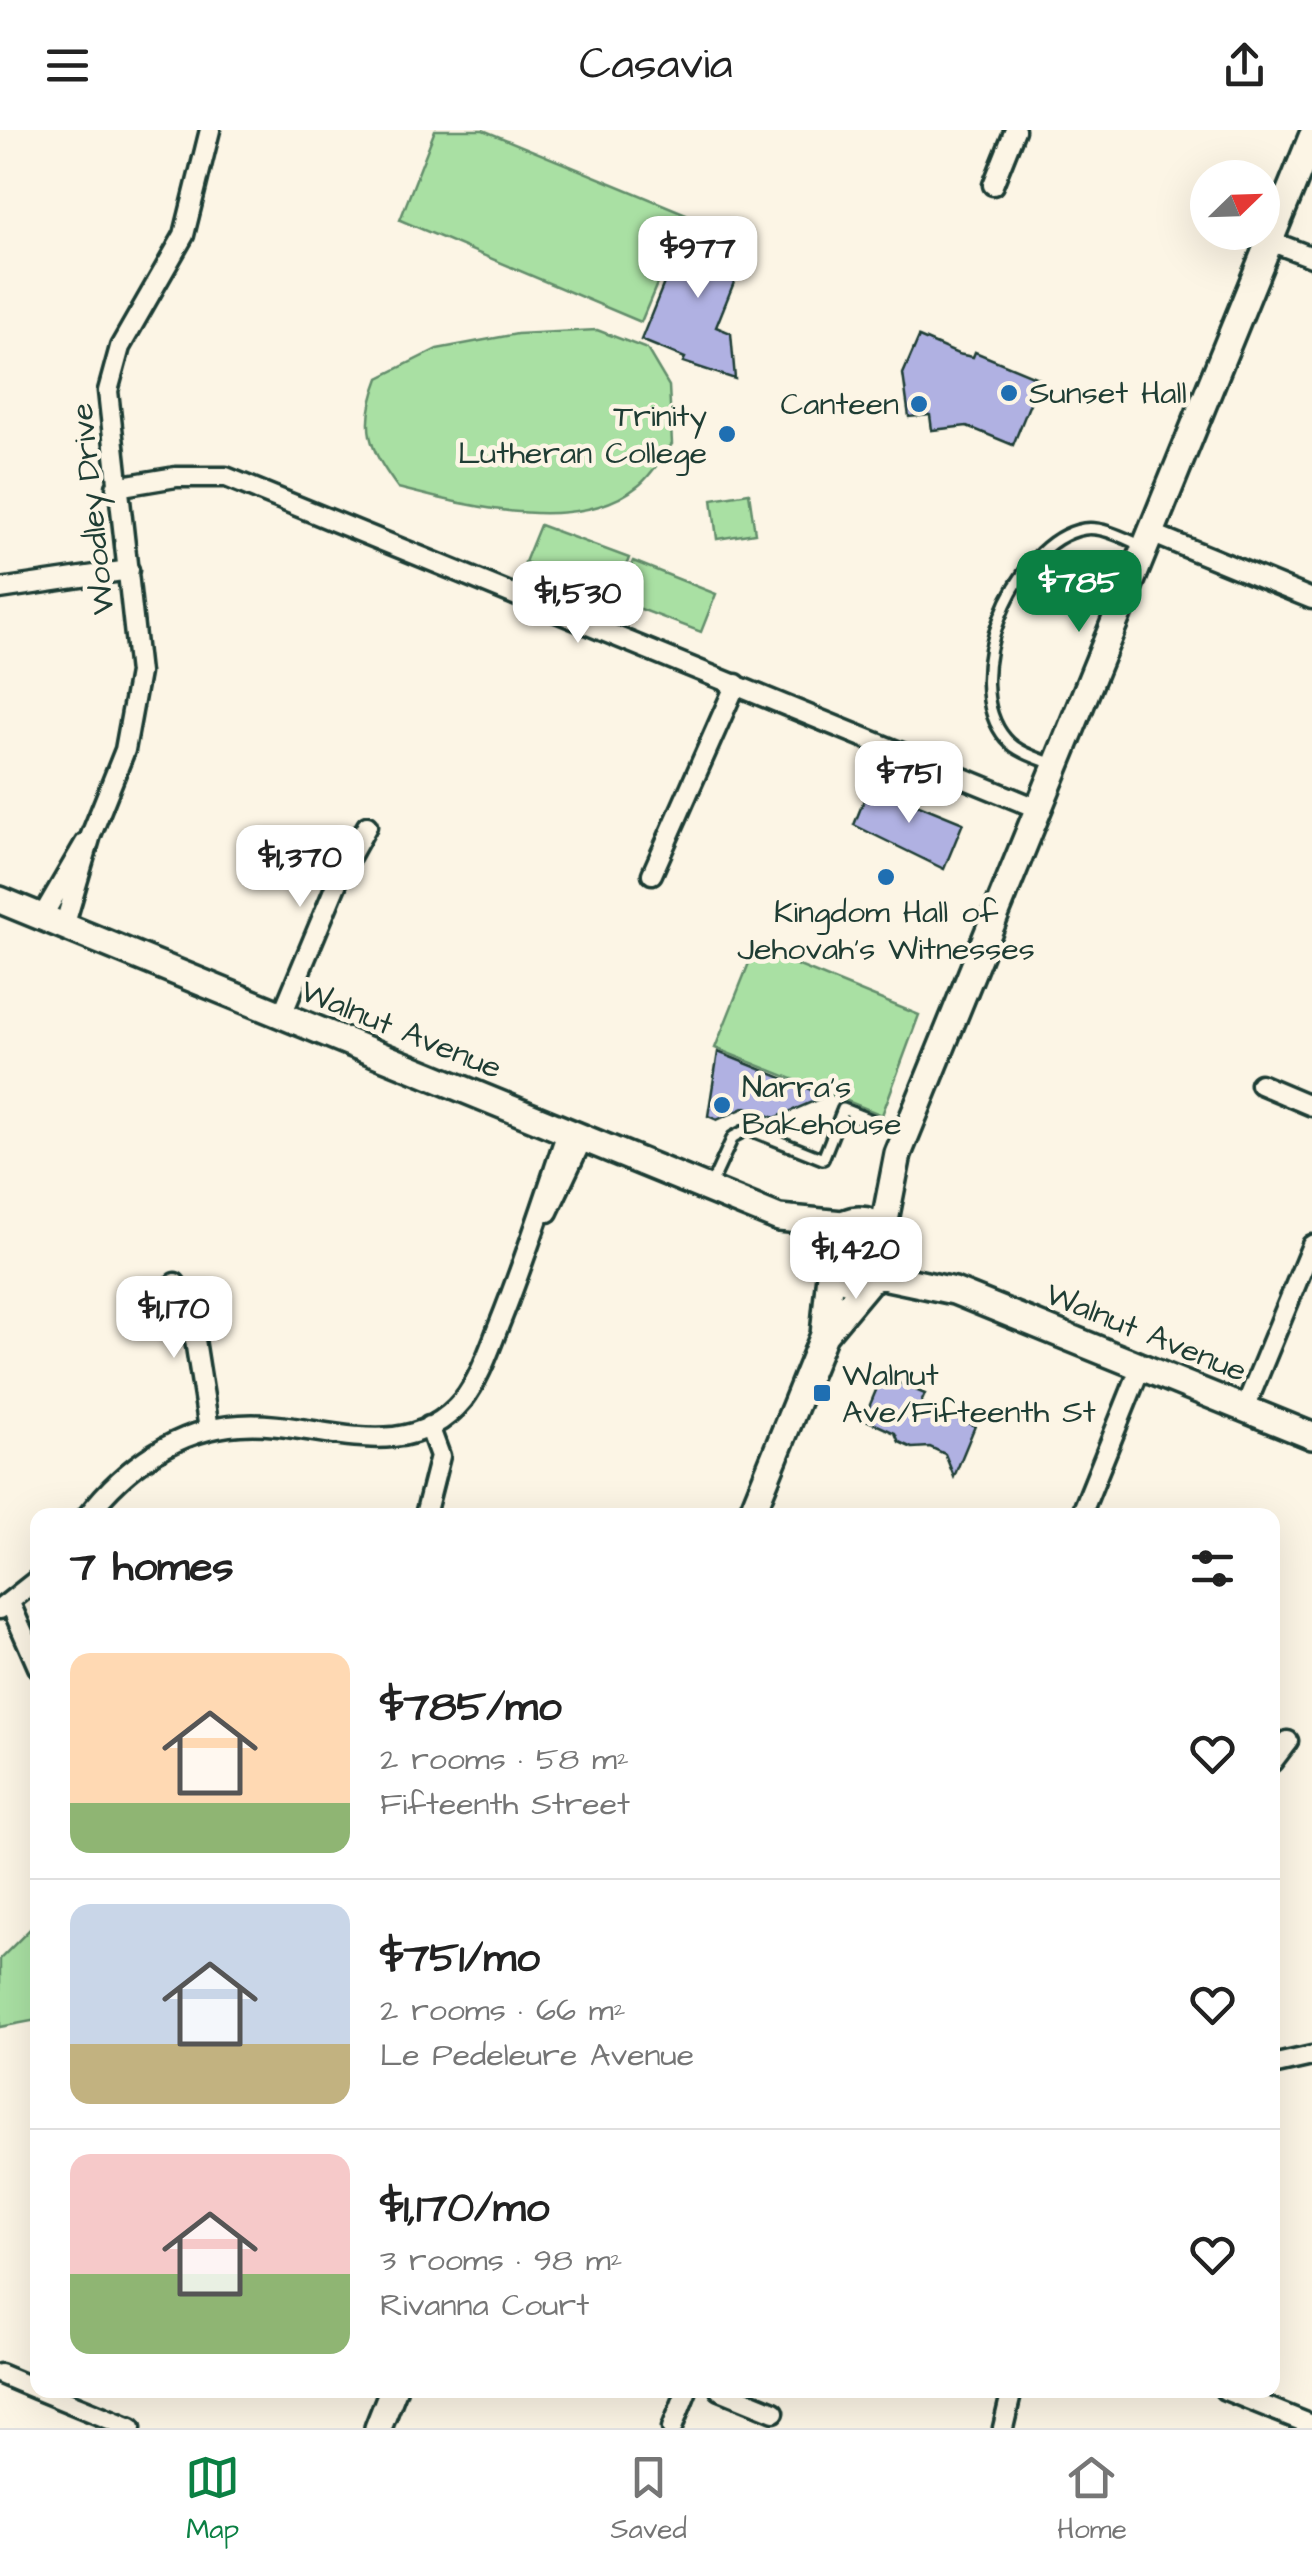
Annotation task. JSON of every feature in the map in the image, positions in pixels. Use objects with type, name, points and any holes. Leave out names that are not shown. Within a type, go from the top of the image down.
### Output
[{"type":"street","name":"Woodley Drive","points":[[53,922],[91,834],[135,712],[138,645],[108,418],[113,366],[184,235],[210,130]]},
{"type":"street","points":[[992,185],[1016,130]]},
{"type":"street","points":[[1280,216],[1312,137]]},
{"type":"street","points":[[1280,245],[1312,258]]},
{"type":"street","points":[[824,1335],[888,1263],[886,1239],[902,1144],[1266,250]]},
{"type":"street","points":[[116,487],[176,477],[226,477],[1038,810]]},
{"type":"street","points":[[1148,540],[1312,599]]},
{"type":"street","points":[[0,589],[129,570]]},
{"type":"street","points":[[652,874],[736,684]]},
{"type":"street","points":[[280,1017],[342,873],[367,826]]},
{"type":"street","name":"Walnut Avenue","points":[[0,900],[779,1218],[846,1223]]},
{"type":"street","points":[[1260,1084],[1312,1106]]},
{"type":"street","points":[[94,1508],[122,1476],[150,1455],[209,1429],[275,1425],[384,1439],[429,1426],[462,1401],[476,1379],[540,1225],[562,1189],[575,1135]]},
{"type":"street","points":[[753,1508],[824,1335],[831,1239],[902,1144]]},
{"type":"street","name":"Walnut Avenue","points":[[779,1218],[830,1261]]},
{"type":"street","points":[[846,1223],[867,1221],[886,1239]]},
{"type":"street","name":"Walnut Avenue","points":[[886,1239],[954,1291]]},
{"type":"street","points":[[1245,1408],[1312,1245]]},
{"type":"street","points":[[830,1261],[852,1281],[874,1278]]},
{"type":"street","name":"Walnut Avenue","points":[[874,1278],[954,1291],[1312,1436]]},
{"type":"street","points":[[175,1283],[195,1340],[209,1429]]},
{"type":"street","points":[[1084,1508],[1141,1366]]},
{"type":"street","points":[[427,1508],[440,1456],[429,1426]]},
{"type":"street","points":[[30,1586],[5,1606],[30,1652]]},
{"type":"street","points":[[1280,1751],[1288,1740]]},
{"type":"street","points":[[1280,2063],[1312,2056]]},
{"type":"street","points":[[0,2374],[30,2387]]},
{"type":"street","points":[[58,2398],[131,2428]]},
{"type":"street","points":[[378,2428],[391,2398]]},
{"type":"street","points":[[672,2428],[685,2398]]},
{"type":"street","points":[[740,2398],[774,2412]]},
{"type":"street","points":[[1003,2428],[1010,2398]]},
{"type":"street","points":[[1245,2398],[1312,2425]]},
{"type":"lane","points":[[1056,765],[1028,754],[1004,736],[991,702],[989,645],[1019,582],[1055,542],[1091,528],[1148,540]]},
{"type":"lane","points":[[709,1190],[733,1137],[748,1129],[823,1159],[843,1109],[902,1144]]},
{"type":"green space","points":[[435,130],[483,130],[686,214],[641,322],[400,220]]},
{"type":"green space","points":[[597,330],[647,349],[669,386],[672,444],[638,486],[613,501],[584,510],[553,513],[487,508],[398,488],[370,436],[370,410],[379,378],[437,349],[517,334]]},
{"type":"green space","points":[[749,493],[755,533],[717,539],[712,499]]},
{"type":"green space","points":[[540,525],[629,558],[614,598],[525,562]]},
{"type":"green space","points":[[633,561],[716,594],[701,632],[617,600]]},
{"type":"green space","points":[[755,948],[919,1015],[882,1115],[715,1048]]},
{"type":"green space","points":[[30,1929],[30,2021],[0,2027],[0,1959]]},
{"type":"building","points":[[689,221],[749,245],[716,327],[731,333],[735,379],[683,362],[685,358],[641,340]]},
{"type":"building","points":[[919,337],[958,354],[973,357],[975,352],[1040,379],[1013,445],[967,426],[932,430],[930,415],[909,417],[903,374]]},
{"type":"building","points":[[870,785],[963,823],[944,869],[854,825]]},
{"type":"building","points":[[718,1052],[826,1096],[775,1118],[746,1107],[717,1120],[708,1116]]},
{"type":"building","points":[[882,1376],[925,1394],[921,1403],[975,1426],[954,1477],[945,1454],[930,1447],[912,1448],[899,1442],[895,1433],[864,1419]]},
{"type":"place","name":"Sunset Hall","points":[[1009,393]]},
{"type":"place","name":"Canteen","points":[[919,404]]},
{"type":"place","name":"Trinity Lutheran College","points":[[727,434]]},
{"type":"place","name":"Kingdom Hall of Jehovah's Witnesses","points":[[886,877]]},
{"type":"place","name":"Narra's Bakehouse","points":[[722,1105]]},
{"type":"place","name":"Walnut Ave/Fifteenth St","points":[[822,1393]]}]
